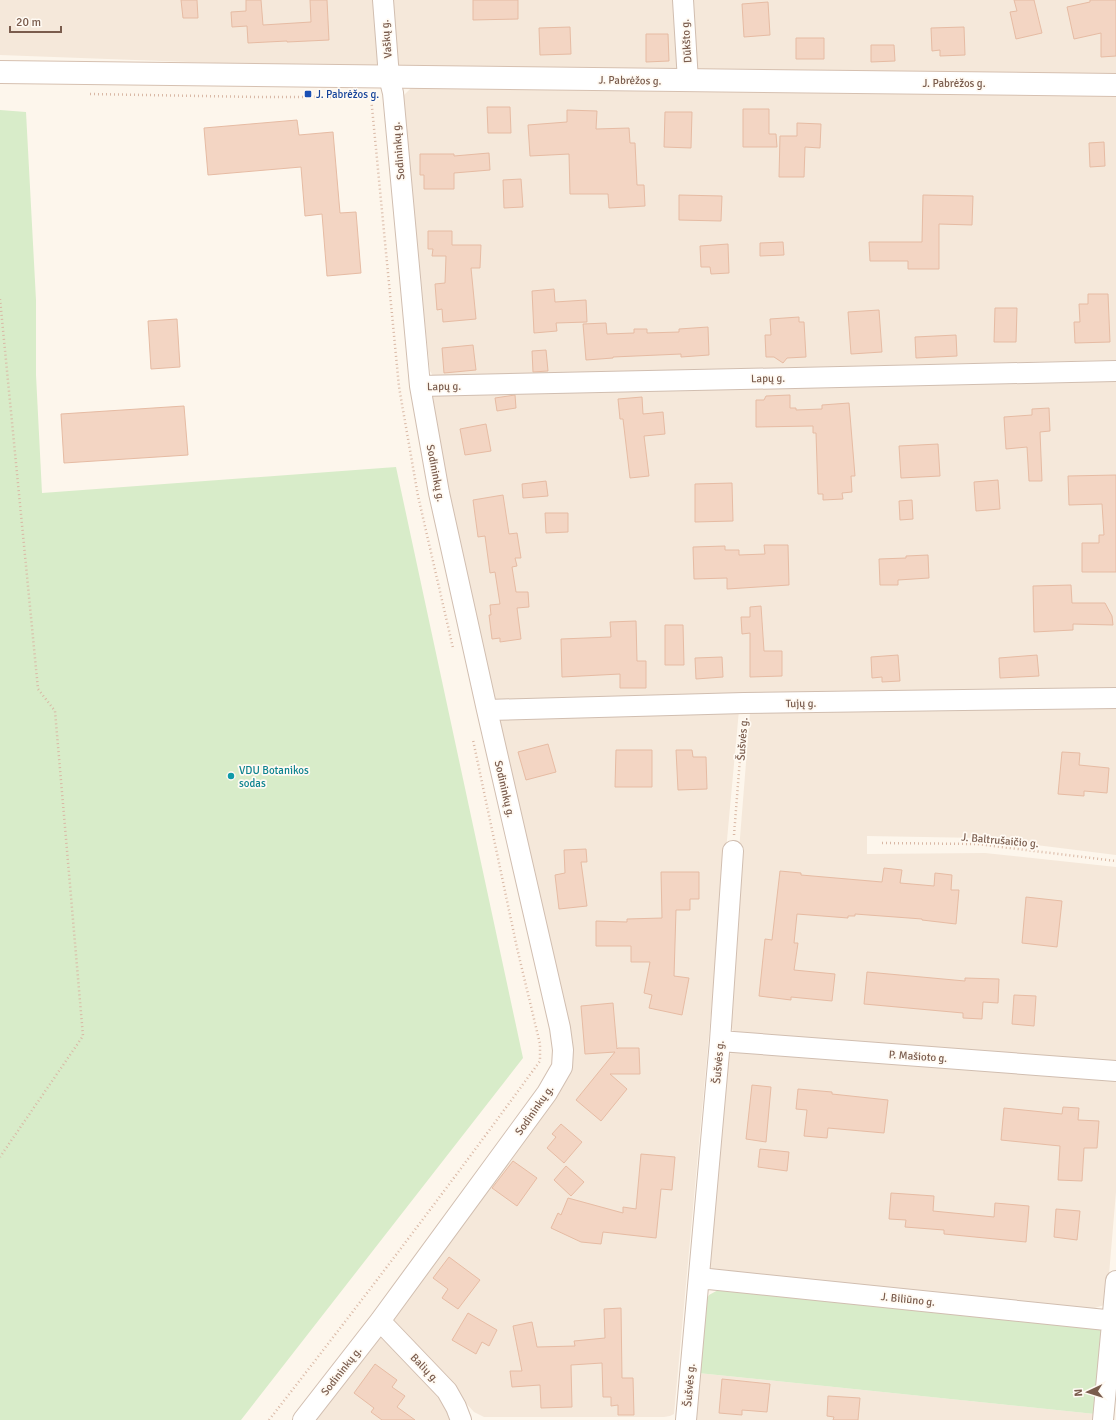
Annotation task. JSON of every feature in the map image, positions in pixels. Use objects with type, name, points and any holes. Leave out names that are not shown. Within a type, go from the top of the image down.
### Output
[{"type":"street","name":"Vaškų g.","points":[[383,0],[391,85]]},
{"type":"street","name":"Dūkšto g.","points":[[683,0],[688,81]]},
{"type":"street","name":"J. Pabrėžos g.","points":[[0,72],[391,85],[688,81],[1116,85]]},
{"type":"street","name":"Sodininkų g.","points":[[303,1420],[380,1321],[547,1093],[562,1067],[564,1050],[439,493],[420,386],[391,85]]},
{"type":"street","name":"Lapų g.","points":[[420,386],[1116,371]]},
{"type":"street","name":"Tujų g.","points":[[487,710],[744,703],[1116,698]]},
{"type":"street","name":"Šušvės g.","points":[[686,1420],[720,1041],[733,851]]},
{"type":"street","name":"P. Mašioto g.","points":[[720,1041],[1116,1071]]},
{"type":"street","name":"J. Biliūno g.","points":[[699,1278],[1114,1320]]},
{"type":"street","points":[[1103,1420],[1114,1320],[1116,1281]]},
{"type":"street","name":"Balių g.","points":[[380,1321],[447,1391],[461,1420]]},
{"type":"path","points":[[87,94],[365,98],[371,97],[391,85]]},
{"type":"path","points":[[371,97],[398,387],[418,496],[453,649]]},
{"type":"path","points":[[0,299],[38,689],[55,711],[83,1036],[0,1157]]},
{"type":"path","name":"Šušvės g.","points":[[733,851],[744,703]]},
{"type":"path","points":[[269,1420],[448,1187],[540,1061],[540,1044],[517,948],[472,734]]},
{"type":"path","name":"J. Baltrušaičio g.","points":[[882,843],[977,844],[1116,861]]},
{"type":"shaded area","points":[[0,0],[1116,0],[1116,78],[409,70],[0,55]]},
{"type":"shaded area","points":[[413,86],[1116,92],[1116,360],[671,370],[442,380],[433,376],[430,371],[402,106],[404,95]]},
{"type":"shaded area","points":[[1116,380],[1116,693],[498,700],[492,697],[444,481],[431,393]]},
{"type":"shaded area","points":[[1116,705],[1116,855],[981,838],[867,836],[867,854],[985,853],[1116,867],[1116,1062],[742,1033],[733,1031],[729,1022],[727,1000],[750,713],[754,710]]},
{"type":"shaded area","points":[[739,710],[674,1414],[664,1417],[484,1417],[474,1412],[392,1322],[572,1065],[573,1050],[498,722],[501,717]]},
{"type":"shaded area","points":[[737,1050],[1116,1078],[1116,1192],[1107,1298],[1104,1305],[1092,1309],[710,1269],[708,1262],[727,1058],[730,1054]]},
{"type":"shaded area","points":[[382,1337],[441,1390],[451,1420],[312,1420],[376,1339]]},
{"type":"shaded area","points":[[698,1373],[1095,1414],[1095,1420],[693,1420]]},
{"type":"green space","name":"VDU Botanikos sodas","points":[[0,110],[26,112],[36,300],[36,375],[42,493],[396,467],[523,1058],[241,1420],[0,1420]]},
{"type":"green space","points":[[720,1289],[1103,1329],[1095,1414],[698,1373],[703,1305],[709,1295]]},
{"type":"building","points":[[181,0],[197,0],[198,18],[183,18]]},
{"type":"building","points":[[246,0],[261,0],[263,25],[311,22],[310,0],[327,0],[329,40],[248,43],[247,26],[232,27],[231,12],[246,11]]},
{"type":"building","points":[[473,0],[518,0],[518,19],[473,20]]},
{"type":"building","points":[[1014,0],[1034,0],[1042,33],[1016,39],[1010,12],[1017,11]]},
{"type":"building","points":[[1090,0],[1116,0],[1116,56],[1101,57],[1101,33],[1074,39],[1067,7],[1090,2]]},
{"type":"building","points":[[768,2],[770,35],[744,37],[742,4]]},
{"type":"building","points":[[570,27],[571,54],[540,55],[539,28]]},
{"type":"building","points":[[964,27],[965,55],[940,56],[940,50],[932,51],[931,28]]},
{"type":"building","points":[[646,34],[668,34],[669,61],[646,62]]},
{"type":"building","points":[[796,38],[824,38],[824,59],[796,59]]},
{"type":"building","points":[[871,45],[894,45],[895,61],[871,62]]},
{"type":"building","points":[[487,107],[510,107],[511,133],[488,133]]},
{"type":"building","points":[[743,109],[769,109],[769,134],[776,134],[777,147],[743,147]]},
{"type":"building","points":[[567,110],[597,111],[596,129],[629,128],[630,143],[635,143],[637,185],[644,185],[645,206],[609,208],[608,194],[570,194],[569,154],[530,156],[528,125],[567,122]]},
{"type":"building","points":[[665,112],[692,112],[691,148],[664,147]]},
{"type":"building","points":[[297,120],[299,135],[333,132],[340,213],[356,212],[361,273],[327,276],[322,214],[305,216],[301,167],[208,175],[204,128]]},
{"type":"building","points":[[797,123],[821,124],[820,148],[805,147],[804,177],[779,177],[780,136],[797,136]]},
{"type":"building","points":[[1104,142],[1105,166],[1090,167],[1089,143]]},
{"type":"building","points":[[489,153],[490,170],[454,173],[454,189],[424,189],[424,175],[420,175],[420,154],[454,154],[454,156]]},
{"type":"building","points":[[521,179],[523,207],[504,208],[503,180]]},
{"type":"building","points":[[679,195],[722,196],[721,221],[679,220]]},
{"type":"building","points":[[923,195],[973,196],[972,225],[939,224],[939,269],[908,269],[908,261],[870,261],[869,242],[922,242]]},
{"type":"building","points":[[428,231],[452,231],[452,245],[481,245],[480,268],[471,268],[476,319],[443,322],[442,309],[437,310],[435,284],[445,283],[446,256],[432,256],[433,249],[428,249]]},
{"type":"building","points":[[783,242],[784,255],[760,256],[760,243]]},
{"type":"building","points":[[728,244],[729,273],[711,274],[710,267],[701,267],[700,246]]},
{"type":"building","points":[[554,289],[555,302],[586,300],[587,322],[556,323],[557,331],[534,333],[532,291]]},
{"type":"building","points":[[1088,294],[1108,294],[1110,342],[1075,343],[1074,322],[1080,322],[1079,304],[1088,304]]},
{"type":"building","points":[[995,308],[1017,308],[1016,342],[994,342]]},
{"type":"building","points":[[879,310],[882,352],[851,354],[848,312]]},
{"type":"building","points":[[799,317],[799,322],[804,322],[806,357],[787,358],[783,363],[774,357],[766,357],[765,335],[771,335],[770,319]]},
{"type":"building","points":[[177,319],[180,367],[151,369],[148,321]]},
{"type":"building","points":[[606,323],[607,334],[634,333],[634,329],[647,329],[647,333],[679,332],[679,329],[708,327],[709,355],[681,357],[681,354],[613,357],[586,360],[583,324]]},
{"type":"building","points":[[956,335],[957,356],[916,358],[915,337]]},
{"type":"building","points":[[473,345],[476,370],[444,373],[442,348]]},
{"type":"building","points":[[546,350],[548,371],[533,372],[532,351]]},
{"type":"building","points":[[515,395],[516,408],[497,411],[495,398]]},
{"type":"building","points":[[790,395],[790,408],[796,408],[796,410],[822,409],[822,405],[849,403],[855,476],[851,476],[852,492],[842,493],[843,499],[823,500],[823,494],[818,494],[816,433],[813,433],[813,426],[756,427],[756,400],[764,400],[766,396]]},
{"type":"building","points":[[642,397],[643,414],[663,412],[665,434],[644,436],[649,476],[630,478],[623,419],[620,419],[618,399]]},
{"type":"building","points":[[184,406],[188,455],[64,463],[61,414]]},
{"type":"building","points":[[1049,408],[1050,431],[1040,432],[1042,481],[1029,481],[1027,447],[1006,449],[1004,417],[1032,415],[1032,409]]},
{"type":"building","points":[[486,424],[491,451],[465,455],[460,429]]},
{"type":"building","points":[[938,444],[940,476],[901,478],[899,446]]},
{"type":"building","points":[[1116,475],[1116,572],[1082,572],[1082,543],[1099,543],[1099,535],[1104,535],[1102,504],[1069,505],[1068,476]]},
{"type":"building","points":[[998,480],[1000,509],[976,511],[974,482]]},
{"type":"building","points":[[546,481],[548,496],[523,498],[522,484]]},
{"type":"building","points":[[732,483],[733,521],[695,522],[695,484]]},
{"type":"building","points":[[503,495],[509,534],[517,533],[521,558],[515,558],[517,566],[512,567],[516,592],[528,592],[529,607],[517,608],[521,639],[500,642],[500,638],[492,639],[489,615],[491,615],[490,605],[500,604],[495,572],[490,573],[485,536],[478,537],[473,500]]},
{"type":"building","points":[[912,500],[913,519],[900,520],[899,501]]},
{"type":"building","points":[[545,513],[568,513],[568,532],[546,533]]},
{"type":"building","points":[[764,545],[788,545],[789,585],[727,589],[727,578],[694,579],[693,547],[725,546],[725,550],[739,550],[739,555],[765,554]]},
{"type":"building","points":[[928,555],[929,578],[898,580],[898,585],[880,585],[879,559],[906,558],[906,556]]},
{"type":"building","points":[[1071,585],[1072,603],[1105,603],[1112,616],[1113,625],[1073,624],[1073,630],[1034,632],[1033,586]]},
{"type":"building","points":[[761,606],[764,651],[782,651],[782,676],[750,677],[750,633],[742,634],[741,617],[750,617],[750,607]]},
{"type":"building","points":[[636,621],[637,661],[646,661],[646,688],[620,688],[620,674],[562,677],[561,639],[611,637],[610,622]]},
{"type":"building","points":[[665,625],[683,625],[684,665],[665,665]]},
{"type":"building","points":[[898,655],[900,681],[882,682],[882,677],[872,678],[871,657]]},
{"type":"building","points":[[1037,655],[1039,676],[1000,678],[999,658]]},
{"type":"building","points":[[722,657],[723,677],[696,679],[695,658]]},
{"type":"building","points":[[548,744],[556,772],[526,780],[518,752]]},
{"type":"building","points":[[616,750],[652,750],[652,787],[615,787]]},
{"type":"building","points":[[676,750],[692,750],[693,757],[706,757],[707,789],[678,790]]},
{"type":"building","points":[[1062,752],[1080,753],[1079,765],[1109,768],[1107,793],[1084,791],[1084,796],[1058,794]]},
{"type":"building","points":[[586,849],[587,862],[581,862],[587,906],[559,909],[555,875],[565,873],[564,850]]},
{"type":"building","points":[[884,868],[902,870],[900,883],[934,886],[935,873],[952,875],[951,890],[959,890],[956,924],[922,919],[855,914],[855,916],[848,916],[848,918],[797,914],[794,943],[798,943],[794,970],[835,974],[832,1001],[791,997],[791,1000],[759,996],[765,939],[772,940],[780,871],[801,873],[801,875],[882,882]]},
{"type":"building","points":[[661,872],[699,872],[699,899],[690,899],[690,910],[676,910],[674,976],[689,978],[682,1015],[649,1008],[652,995],[644,993],[650,962],[631,962],[631,946],[596,946],[596,921],[627,922],[627,919],[662,918]]},
{"type":"building","points":[[1026,897],[1062,901],[1057,947],[1022,943]]},
{"type":"building","points":[[867,972],[965,981],[965,978],[999,979],[998,1003],[983,1002],[982,1019],[963,1018],[963,1013],[864,1004]]},
{"type":"building","points":[[1014,995],[1036,996],[1034,1026],[1012,1024]]},
{"type":"building","points":[[613,1003],[617,1049],[639,1048],[640,1074],[610,1074],[627,1089],[601,1121],[576,1100],[615,1052],[585,1054],[581,1006]]},
{"type":"building","points":[[752,1085],[771,1087],[766,1142],[746,1139]]},
{"type":"building","points":[[798,1089],[888,1100],[884,1133],[828,1128],[827,1138],[804,1136],[807,1110],[796,1109]]},
{"type":"building","points":[[1063,1107],[1079,1108],[1078,1120],[1099,1121],[1097,1148],[1084,1148],[1082,1181],[1058,1180],[1060,1146],[1001,1140],[1004,1108],[1062,1114]]},
{"type":"building","points":[[561,1124],[582,1142],[564,1163],[547,1148],[556,1137],[552,1134]]},
{"type":"building","points":[[760,1149],[789,1152],[787,1171],[758,1167]]},
{"type":"building","points":[[641,1154],[675,1157],[672,1190],[661,1189],[656,1238],[603,1232],[601,1244],[581,1242],[551,1228],[558,1213],[561,1215],[568,1198],[623,1213],[623,1207],[636,1209]]},
{"type":"building","points":[[513,1161],[537,1178],[517,1206],[492,1188]]},
{"type":"building","points":[[566,1166],[584,1182],[571,1196],[554,1180]]},
{"type":"building","points":[[891,1193],[934,1196],[933,1211],[994,1217],[995,1203],[1029,1206],[1026,1242],[944,1234],[944,1230],[905,1227],[906,1220],[889,1219]]},
{"type":"building","points":[[1056,1209],[1080,1211],[1077,1240],[1054,1237]]},
{"type":"building","points":[[449,1257],[480,1280],[458,1309],[442,1298],[448,1289],[433,1278]]},
{"type":"building","points":[[621,1308],[622,1378],[633,1378],[634,1415],[618,1415],[618,1405],[611,1406],[611,1397],[603,1397],[602,1363],[571,1365],[572,1407],[541,1408],[540,1385],[512,1387],[510,1371],[522,1371],[513,1326],[532,1322],[537,1347],[575,1346],[574,1341],[605,1338],[604,1309]]},
{"type":"building","points":[[468,1313],[497,1330],[489,1346],[482,1342],[476,1354],[452,1340]]},
{"type":"building","points":[[375,1364],[397,1380],[392,1387],[405,1396],[397,1407],[415,1420],[382,1420],[371,1412],[374,1408],[354,1393]]},
{"type":"building","points":[[722,1379],[770,1384],[767,1412],[742,1410],[742,1415],[719,1413]]},
{"type":"building","points":[[828,1396],[860,1398],[858,1420],[833,1420],[834,1417],[827,1416]]},
{"type":"place","name":"J. Pabrėžos g.","points":[[308,94]]},
{"type":"place","name":"VDU Botanikos sodas","points":[[231,776]]}]
